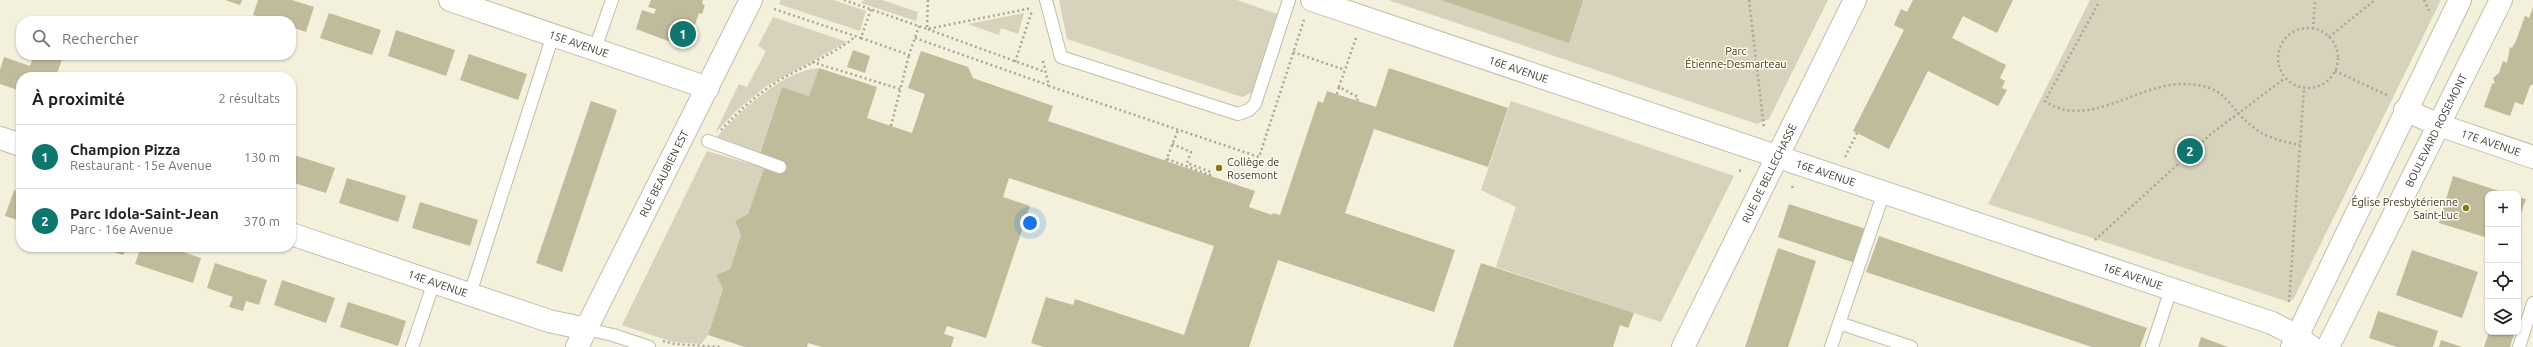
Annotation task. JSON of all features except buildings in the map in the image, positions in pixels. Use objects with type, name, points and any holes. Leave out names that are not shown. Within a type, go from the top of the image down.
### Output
[{"type":"street","name":"15E AVENUE","points":[[450,0],[708,88]]},
{"type":"street","name":"RUE BEAUBIEN EST","points":[[581,338],[751,0]]},
{"type":"street","name":"16E AVENUE","points":[[1312,0],[2278,325],[2300,343]]},
{"type":"street","name":"RUE DE BELLECHASSE","points":[[1683,347],[1855,0]]},
{"type":"street","points":[[2300,343],[2400,105],[2460,0]]},
{"type":"street","name":"BOULEVARD ROSEMONT","points":[[2328,347],[2502,0]]},
{"type":"street","name":"17E AVENUE","points":[[2400,105],[2439,125],[2533,158]]},
{"type":"street","points":[[0,138],[16,143]]},
{"type":"street","name":"14E AVENUE","points":[[296,236],[549,321],[581,338]]},
{"type":"lane","points":[[595,49],[612,0]]},
{"type":"lane","points":[[1046,0],[1061,57],[1238,114],[1249,110],[1255,104],[1289,0]]},
{"type":"lane","points":[[470,294],[553,35]]},
{"type":"lane","points":[[713,137],[780,167]]},
{"type":"lane","points":[[1831,347],[1884,192]]},
{"type":"lane","points":[[412,347],[434,282]]},
{"type":"lane","points":[[2152,347],[2171,289]]},
{"type":"lane","points":[[2519,347],[2533,303]]},
{"type":"lane","points":[[1839,323],[1911,347]]},
{"type":"lane","points":[[581,338],[613,334],[653,343]]},
{"type":"path","points":[[844,0],[1046,72]]},
{"type":"path","points":[[927,29],[928,0]]},
{"type":"path","points":[[1749,0],[1763,126]]},
{"type":"path","points":[[2313,29],[2315,0]]},
{"type":"path","points":[[2329,37],[2375,0]]},
{"type":"path","points":[[2424,0],[2434,19]]},
{"type":"path","points":[[2098,4],[2045,101],[2053,107],[2076,112],[2091,110],[2149,91],[2183,84],[2201,86],[2219,91],[2254,128],[2268,136],[2300,145]]},
{"type":"path","points":[[927,29],[1033,8],[1015,62]]},
{"type":"path","points":[[774,9],[909,55]]},
{"type":"path","points":[[861,38],[871,9]]},
{"type":"path","points":[[890,126],[918,26]]},
{"type":"path","points":[[2313,29],[2329,37],[2338,53],[2335,71],[2323,85],[2304,88],[2291,83],[2285,78],[2278,61],[2282,44],[2295,31],[2313,29]]},
{"type":"path","points":[[713,137],[760,93],[812,62],[850,42],[855,36]]},
{"type":"path","points":[[915,38],[1049,86]]},
{"type":"path","points":[[1337,94],[1356,38]]},
{"type":"path","points":[[1293,52],[1345,70]]},
{"type":"path","points":[[812,62],[900,90]]},
{"type":"path","points":[[2335,71],[2400,105]]},
{"type":"path","points":[[2095,241],[2211,134],[2285,78]]},
{"type":"path","points":[[1339,87],[1358,97],[1357,101]]},
{"type":"path","points":[[2289,302],[2304,88]]},
{"type":"path","points":[[1172,144],[1191,152],[1187,163],[1211,172],[1210,175],[1166,160],[1172,144],[1178,130]]},
{"type":"path","points":[[1845,157],[1858,133]]},
{"type":"path","points":[[653,343],[721,347]]},
{"type":"green space","points":[[781,0],[833,0],[866,11],[860,31],[779,4]]},
{"type":"green space","points":[[864,0],[882,0],[918,12],[916,21],[861,3]]},
{"type":"green space","points":[[1059,0],[1237,0],[1277,14],[1253,92],[1242,97],[1067,39]]},
{"type":"green space","name":"Parc Étienne-Desmarteau","points":[[1388,0],[1828,0],[1769,119],[1757,124]]},
{"type":"green space","points":[[2090,0],[2441,0],[2294,298],[2289,302],[1988,204]]},
{"type":"green space","points":[[1024,13],[1018,34],[1001,28],[999,35],[968,24]]},
{"type":"green space","points":[[773,17],[847,42],[765,87],[735,112],[715,133],[739,84],[747,87],[766,51],[758,46]]},
{"type":"green space","points":[[819,68],[809,96],[782,87],[760,154],[716,138],[749,105],[776,84],[791,76]]},
{"type":"green space","points":[[1511,101],[1734,176],[1661,322],[1496,267],[1516,207],[1481,190]]},
{"type":"green space","points":[[707,151],[764,168],[748,214],[735,221],[741,235],[730,269],[716,275],[723,289],[708,335],[701,344],[673,342],[622,325]]},
{"type":"place","name":"Champion Pizza","points":[[683,34]]},
{"type":"place","name":"Parc Idola-Saint-Jean","points":[[2190,151]]},
{"type":"place","name":"Collège de Rosemont","points":[[1219,168]]},
{"type":"place","name":"Église Presbytérienne Saint-Luc","points":[[2466,208]]}]
